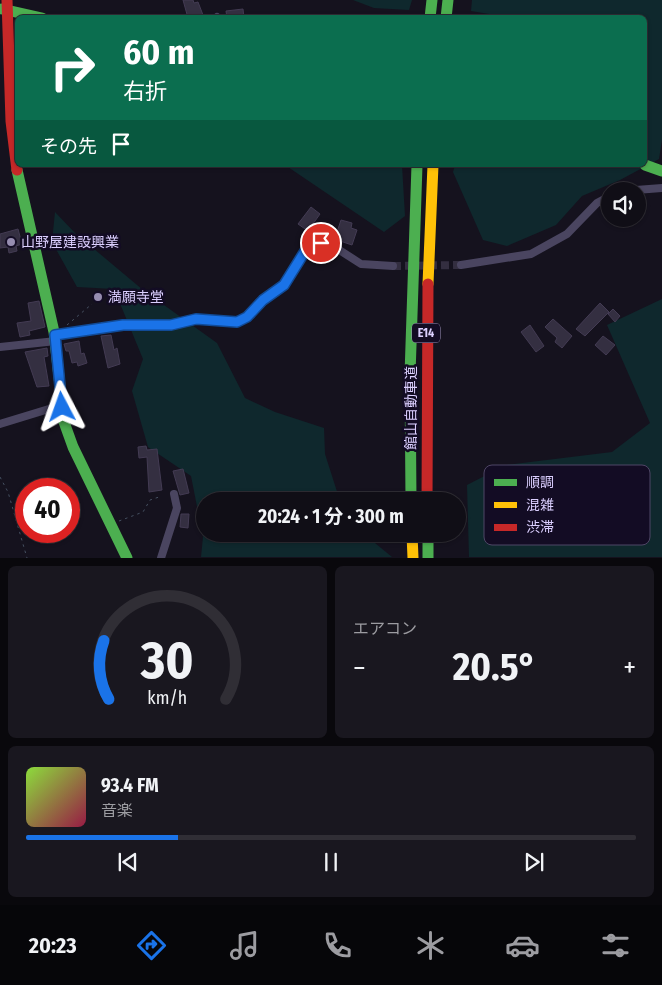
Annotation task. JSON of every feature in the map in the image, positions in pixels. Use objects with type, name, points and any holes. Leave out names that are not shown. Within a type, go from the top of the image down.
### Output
[{"type":"main road","points":[[430,15],[432,0]]},
{"type":"main road","points":[[446,15],[448,0]]},
{"type":"main road","points":[[15,159],[5,96],[5,7],[32,15]]},
{"type":"main road","points":[[647,166],[662,170]]},
{"type":"main road","points":[[17,167],[59,337],[62,406],[67,434],[127,558]]},
{"type":"main road","name":"館山自動車道","points":[[411,492],[410,366],[417,167]]},
{"type":"main road","name":"館山自動車道","points":[[427,492],[427,302],[433,167]]},
{"type":"main road","points":[[412,542],[413,558]]},
{"type":"main road","points":[[428,542],[428,558]]},
{"type":"street","points":[[646,189],[662,188]]},
{"type":"street","points":[[461,265],[531,254],[567,234],[601,201]]},
{"type":"street","points":[[0,347],[123,325],[171,325],[196,319],[237,322],[247,317],[263,300],[284,285],[307,248],[321,243],[330,244],[361,264],[393,266]]},
{"type":"street","points":[[0,424],[62,406]]},
{"type":"street","points":[[161,558],[177,508],[174,494]]},
{"type":"path","points":[[59,337],[67,324],[92,304]]},
{"type":"path","points":[[0,477],[8,492],[27,558]]},
{"type":"path","points":[[111,525],[143,512],[150,500],[159,497]]},
{"type":"green space","points":[[353,0],[412,0],[409,10],[374,8]]},
{"type":"green space","points":[[472,0],[662,0],[662,140],[659,159],[647,165],[647,15],[495,15],[471,11]]},
{"type":"green space","points":[[288,167],[402,167],[405,216],[384,232]]},
{"type":"green space","points":[[454,167],[644,167],[615,182],[601,182],[601,188],[582,196],[556,225],[507,246],[483,240],[453,172]]},
{"type":"green space","points":[[55,212],[75,233],[143,290],[217,343],[245,398],[275,412],[324,428],[325,454],[337,492],[196,492],[196,501],[191,476],[148,447],[132,391],[143,359],[114,289],[77,287],[52,242]]},
{"type":"green space","points":[[662,299],[662,557],[469,557],[467,485],[484,476],[484,545],[650,545],[650,465],[506,465],[612,452],[650,423],[607,325]]},
{"type":"green space","points":[[202,542],[374,542],[392,557],[201,557]]},
{"type":"building","points":[[183,0],[193,0],[194,3],[198,2],[203,15],[187,15]]},
{"type":"building","points":[[243,9],[244,15],[227,15],[226,11]]},
{"type":"building","points":[[311,207],[320,214],[308,231],[298,224]]},
{"type":"building","points":[[341,220],[352,223],[351,228],[357,230],[352,245],[331,238],[333,231],[337,232]]},
{"type":"building","name":"山野屋建設興業","points":[[18,229],[22,244],[16,246],[17,251],[9,253],[8,247],[0,248],[0,234]]},
{"type":"building","points":[[39,301],[45,327],[29,331],[30,335],[20,337],[17,323],[31,321],[28,303]]},
{"type":"building","points":[[600,303],[609,312],[585,336],[576,329]]},
{"type":"building","points":[[613,309],[620,316],[615,322],[608,314]]},
{"type":"building","points":[[553,319],[572,336],[562,348],[555,342],[557,338],[545,327]]},
{"type":"building","points":[[530,325],[544,346],[536,352],[521,332]]},
{"type":"building","points":[[111,335],[114,350],[117,348],[120,364],[108,368],[101,336]]},
{"type":"building","points":[[603,336],[615,345],[606,355],[595,345]]},
{"type":"building","points":[[79,341],[81,354],[84,353],[87,363],[78,366],[77,362],[72,363],[69,351],[66,351],[64,344]]},
{"type":"building","points":[[47,348],[48,356],[44,357],[49,386],[37,387],[25,352]]},
{"type":"building","points":[[146,446],[147,450],[157,449],[162,490],[149,492],[147,457],[139,458],[138,447]]},
{"type":"building","points":[[183,469],[189,493],[180,495],[173,471]]},
{"type":"building","points":[[181,514],[189,514],[188,528],[180,527]]},
{"type":"tunnel","points":[[393,266],[461,265]]},
{"type":"traffic: fast","points":[[430,15],[432,0]]},
{"type":"traffic: fast","points":[[446,15],[448,0]]},
{"type":"traffic: fast","points":[[2,9],[29,15]]},
{"type":"traffic: fast","points":[[647,166],[662,171]]},
{"type":"traffic: fast","points":[[411,492],[410,375],[417,167]]},
{"type":"traffic: fast","points":[[17,170],[54,332],[64,422],[73,447],[127,558]]},
{"type":"traffic: fast","points":[[428,542],[428,558]]},
{"type":"traffic: slow","points":[[428,284],[433,167]]},
{"type":"traffic: slow","points":[[412,542],[413,558]]},
{"type":"traffic: jam","points":[[7,0],[11,121],[15,154]]},
{"type":"traffic: jam","points":[[427,492],[428,284]]},
{"type":"place","name":"山野屋建設興業","points":[[11,242]]},
{"type":"place","name":"満願寺堂","points":[[98,297]]},
{"type":"route","points":[[62,407],[55,335],[123,325],[171,325],[196,319],[210,318],[237,322],[243,320],[263,300],[284,285],[307,248],[321,243]]}]
